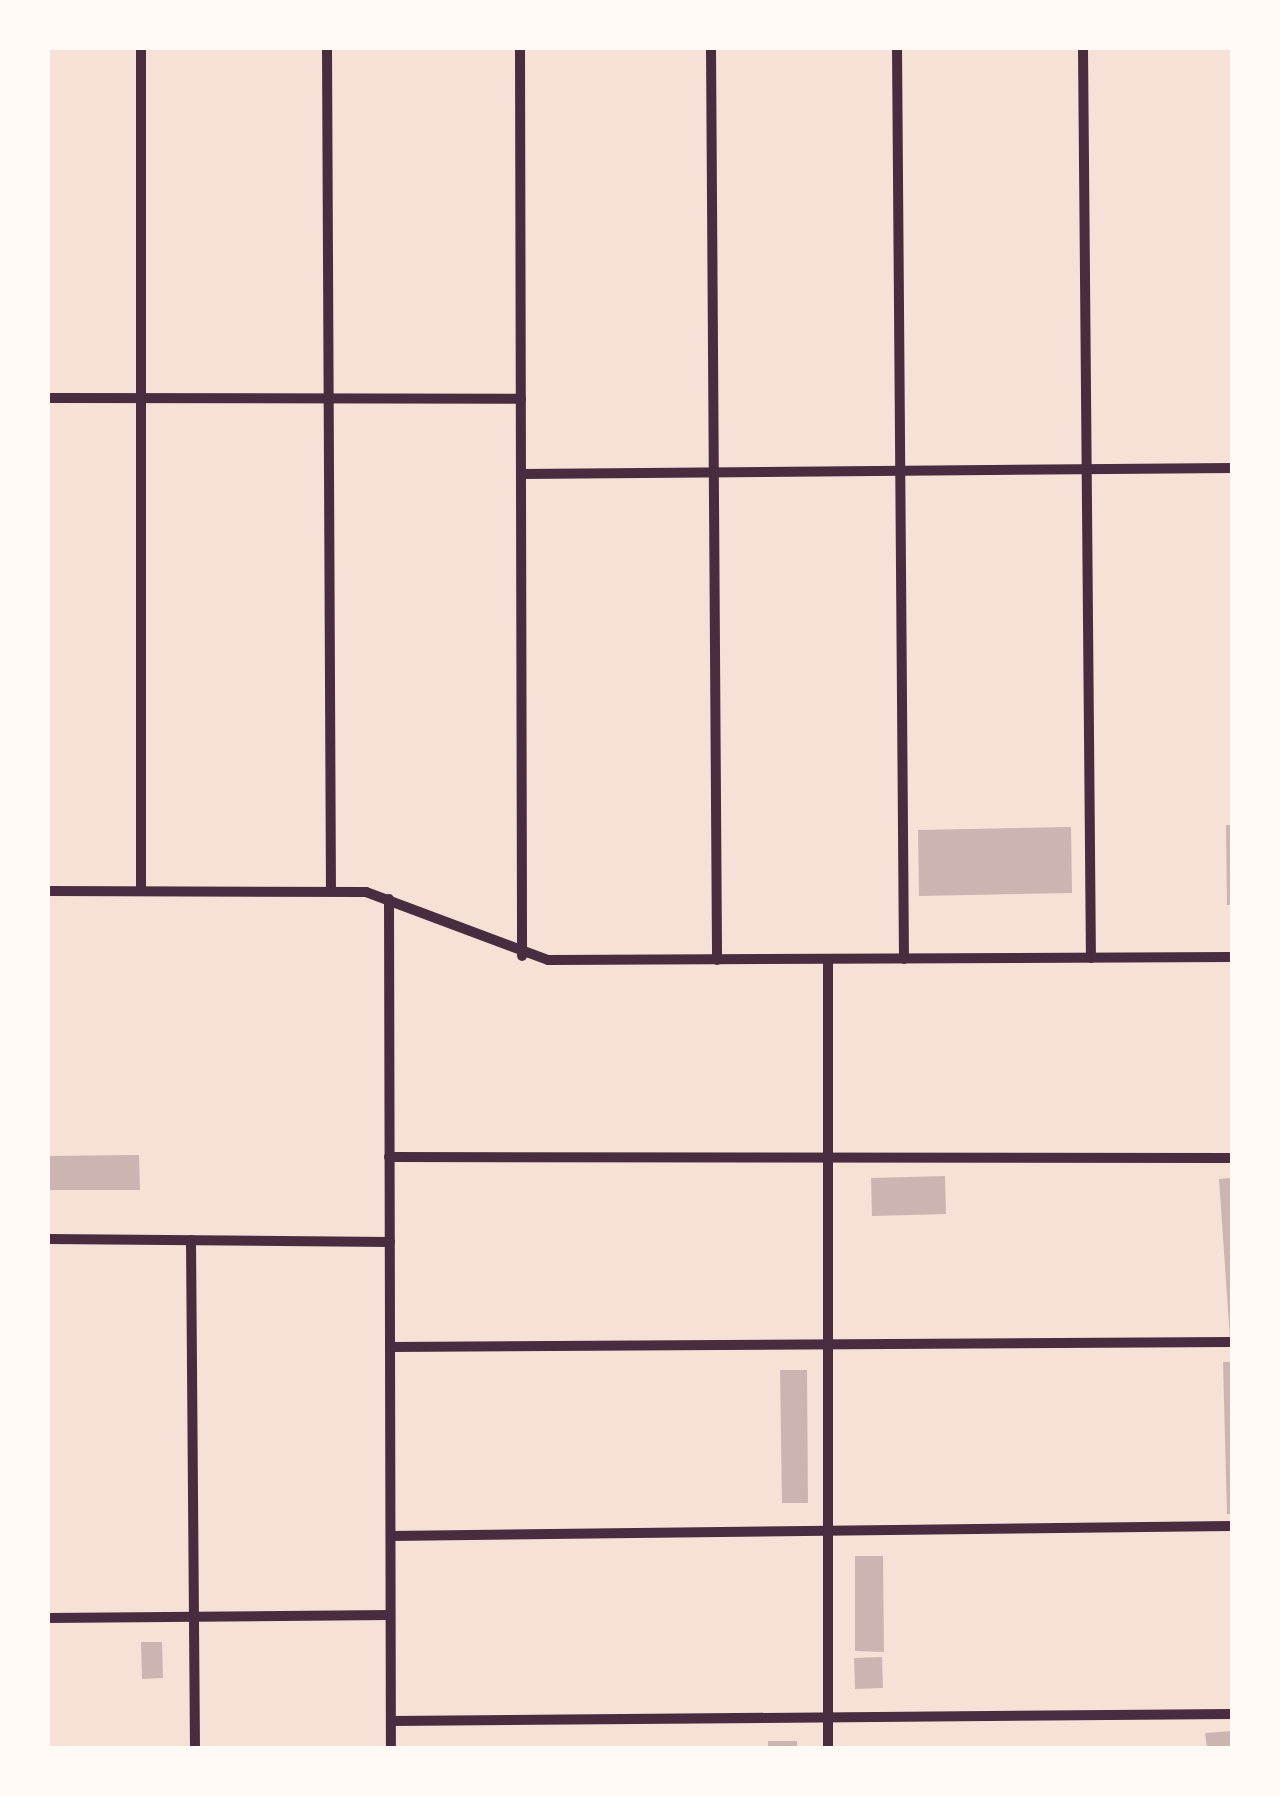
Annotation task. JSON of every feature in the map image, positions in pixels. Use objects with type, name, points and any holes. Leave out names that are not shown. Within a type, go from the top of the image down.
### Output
[{"type":"street","points":[[141,48],[141,891]]},
{"type":"street","points":[[327,48],[325,398],[331,890]]},
{"type":"street","points":[[520,48],[522,956]]},
{"type":"street","points":[[711,48],[717,960]]},
{"type":"street","points":[[896,48],[904,959]]},
{"type":"street","points":[[1082,48],[1091,958]]},
{"type":"street","points":[[48,398],[521,399]]},
{"type":"street","points":[[521,474],[900,475],[1232,468]]},
{"type":"street","points":[[48,891],[331,890],[388,899],[522,956],[717,960],[1232,958]]},
{"type":"street","points":[[388,899],[391,1748]]},
{"type":"street","points":[[828,960],[828,1748]]},
{"type":"street","points":[[389,1157],[1232,1158]]},
{"type":"street","points":[[48,1239],[390,1242]]},
{"type":"street","points":[[192,1240],[194,1748]]},
{"type":"street","points":[[390,1347],[1232,1342]]},
{"type":"street","points":[[391,1536],[1232,1526]]},
{"type":"street","points":[[48,1618],[390,1615]]},
{"type":"street","points":[[391,1722],[1232,1714]]},
{"type":"building","points":[[1226,825],[1232,825],[1232,905],[1227,905]]},
{"type":"building","points":[[1071,827],[1072,893],[919,896],[918,830]]},
{"type":"building","points":[[139,1155],[140,1190],[48,1190],[48,1156]]},
{"type":"building","points":[[945,1176],[946,1214],[872,1216],[871,1178]]},
{"type":"building","points":[[1232,1178],[1232,1339],[1230,1339],[1219,1179]]},
{"type":"building","points":[[1223,1362],[1232,1362],[1232,1514],[1227,1514]]},
{"type":"building","points":[[780,1370],[807,1370],[808,1503],[782,1503]]},
{"type":"building","points":[[855,1556],[883,1556],[884,1652],[855,1651]]},
{"type":"building","points":[[141,1642],[162,1642],[163,1678],[142,1679]]},
{"type":"building","points":[[882,1657],[883,1688],[855,1689],[854,1658]]},
{"type":"building","points":[[1232,1731],[1232,1748],[1207,1748],[1205,1733]]},
{"type":"building","points":[[768,1741],[797,1741],[797,1748],[768,1748]]}]
